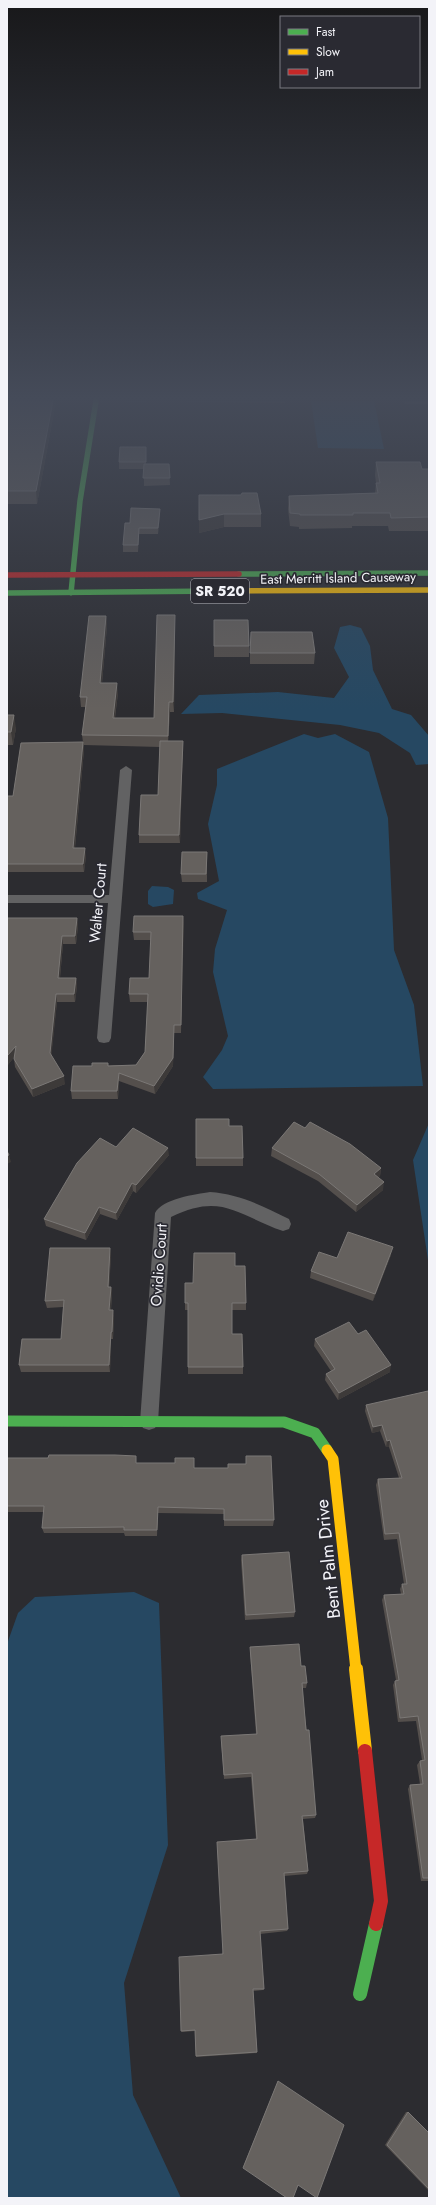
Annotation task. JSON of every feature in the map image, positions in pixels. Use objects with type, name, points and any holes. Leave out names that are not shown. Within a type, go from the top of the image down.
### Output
[{"type":"street","points":[[71,593],[80,504]]},
{"type":"street","name":"East Merritt Island Causeway","points":[[7,575],[429,573]]},
{"type":"street","name":"East Merritt Island Causeway","points":[[7,593],[429,590]]},
{"type":"street","name":"Walter Court","points":[[104,1038],[114,899],[126,770]]},
{"type":"street","points":[[7,899],[114,899]]},
{"type":"street","name":"Ovidio Court","points":[[149,1422],[163,1213],[180,1204],[194,1199],[213,1198],[243,1204],[283,1224]]},
{"type":"street","name":"Bent Palm Drive","points":[[7,1421],[284,1422],[315,1433],[333,1459],[380,1901],[360,1994]]},
{"type":"water","points":[[350,625],[361,628],[370,646],[373,670],[392,709],[411,715],[429,736],[429,764],[416,765],[410,753],[379,733],[340,725],[222,713],[181,714],[199,695],[278,692],[334,698],[349,677],[334,648],[340,627]]},
{"type":"water","points":[[304,734],[318,738],[335,734],[369,752],[388,818],[394,950],[414,1005],[423,1086],[213,1089],[203,1077],[222,1050],[228,1036],[213,972],[215,949],[227,910],[198,899],[197,893],[219,881],[208,824],[217,785],[217,769]]},
{"type":"water","points":[[152,886],[168,887],[174,890],[173,904],[153,907],[148,904],[148,891]]},
{"type":"water","points":[[429,1123],[429,1267],[413,1160]]},
{"type":"water","points":[[134,1592],[159,1603],[168,1845],[124,1983],[133,2095],[181,2198],[7,2198],[7,1644],[18,1613],[35,1597]]},
{"type":"building","points":[[199,504],[259,504],[261,514],[224,514],[199,520]]},
{"type":"building","points":[[289,504],[429,504],[429,517],[391,518],[390,513],[300,515],[290,513]]},
{"type":"building","points":[[131,508],[160,509],[158,528],[139,528],[138,545],[123,545],[125,523],[130,523]]},
{"type":"building","points":[[157,615],[175,615],[173,702],[169,702],[168,736],[82,735],[87,697],[80,697],[89,616],[106,616],[100,683],[117,683],[113,718],[154,718]]},
{"type":"building","points":[[214,620],[248,620],[249,646],[214,646]]},
{"type":"building","points":[[251,632],[312,632],[315,653],[250,653]]},
{"type":"building","points":[[7,715],[14,715],[11,732],[7,732]]},
{"type":"building","points":[[160,741],[183,741],[179,835],[139,835],[141,795],[158,795]]},
{"type":"building","points":[[83,742],[73,848],[85,848],[83,864],[7,864],[7,796],[13,796],[21,743]]},
{"type":"building","points":[[182,852],[207,852],[206,874],[181,874]]},
{"type":"building","points":[[134,916],[183,916],[181,1025],[174,1025],[173,1058],[154,1086],[119,1073],[117,1091],[71,1091],[73,1066],[92,1066],[92,1063],[108,1063],[108,1066],[136,1065],[145,1052],[148,994],[129,994],[130,978],[149,978],[151,932],[133,932]]},
{"type":"building","points":[[7,918],[77,918],[75,936],[62,936],[58,978],[76,978],[74,994],[56,994],[50,1053],[64,1076],[32,1089],[14,1059],[16,1046],[7,1056]]},
{"type":"building","points":[[196,1119],[229,1119],[229,1126],[242,1126],[243,1158],[196,1158]]},
{"type":"building","points":[[294,1122],[305,1128],[310,1122],[350,1144],[381,1168],[374,1174],[384,1182],[357,1205],[319,1174],[272,1148]]},
{"type":"building","points":[[133,1128],[168,1148],[136,1185],[132,1183],[116,1213],[99,1207],[85,1233],[44,1219],[77,1163],[100,1138],[116,1147]]},
{"type":"building","points":[[348,1232],[393,1247],[375,1294],[311,1271],[319,1252],[337,1258]]},
{"type":"building","points":[[50,1248],[110,1248],[108,1287],[111,1287],[109,1310],[113,1310],[109,1365],[19,1365],[22,1339],[61,1339],[64,1300],[45,1301]]},
{"type":"building","points":[[194,1253],[235,1253],[235,1266],[245,1266],[246,1303],[232,1303],[232,1334],[242,1334],[243,1367],[188,1367],[188,1303],[185,1303],[185,1283],[193,1283]]},
{"type":"building","points":[[349,1322],[358,1334],[366,1330],[391,1365],[339,1393],[326,1374],[335,1369],[315,1339]]},
{"type":"building","points":[[428,1391],[429,1878],[423,1878],[410,1785],[423,1784],[420,1761],[425,1760],[418,1716],[400,1718],[395,1681],[399,1680],[384,1595],[404,1594],[402,1584],[407,1584],[399,1533],[385,1534],[378,1479],[402,1478],[390,1440],[387,1441],[382,1425],[373,1427],[366,1405]]},
{"type":"building","points":[[49,1455],[136,1456],[136,1463],[175,1463],[175,1458],[194,1458],[194,1468],[228,1468],[228,1464],[246,1464],[246,1456],[271,1456],[274,1520],[224,1520],[224,1509],[158,1507],[157,1530],[124,1530],[124,1527],[42,1528],[44,1506],[7,1506],[7,1458],[48,1458]]},
{"type":"building","points":[[289,1552],[295,1612],[246,1615],[242,1555]]},
{"type":"building","points":[[299,1644],[301,1666],[305,1666],[307,1683],[302,1683],[306,1730],[309,1730],[316,1815],[302,1816],[308,1871],[284,1873],[288,1929],[260,1931],[264,1989],[253,1989],[257,2052],[196,2056],[195,2030],[181,2031],[179,1957],[223,1954],[217,1842],[257,1839],[252,1773],[224,1775],[221,1736],[257,1734],[250,1647]]},
{"type":"building","points":[[278,2081],[344,2125],[317,2198],[298,2185],[293,2198],[287,2198],[243,2168]]},
{"type":"building","points":[[408,2112],[429,2133],[429,2189],[387,2145]]},
{"type":"traffic: fast","points":[[71,593],[80,504]]},
{"type":"traffic: fast","points":[[239,574],[429,573]]},
{"type":"traffic: fast","points":[[7,593],[220,591]]},
{"type":"traffic: fast","points":[[7,1421],[284,1422],[315,1433],[327,1450]]},
{"type":"traffic: fast","points":[[360,1994],[376,1924]]},
{"type":"traffic: slow","points":[[220,591],[429,590]]},
{"type":"traffic: slow","points":[[327,1450],[333,1459],[365,1751]]},
{"type":"traffic: jam","points":[[7,575],[239,574]]},
{"type":"traffic: jam","points":[[365,1751],[381,1901],[376,1924]]}]
